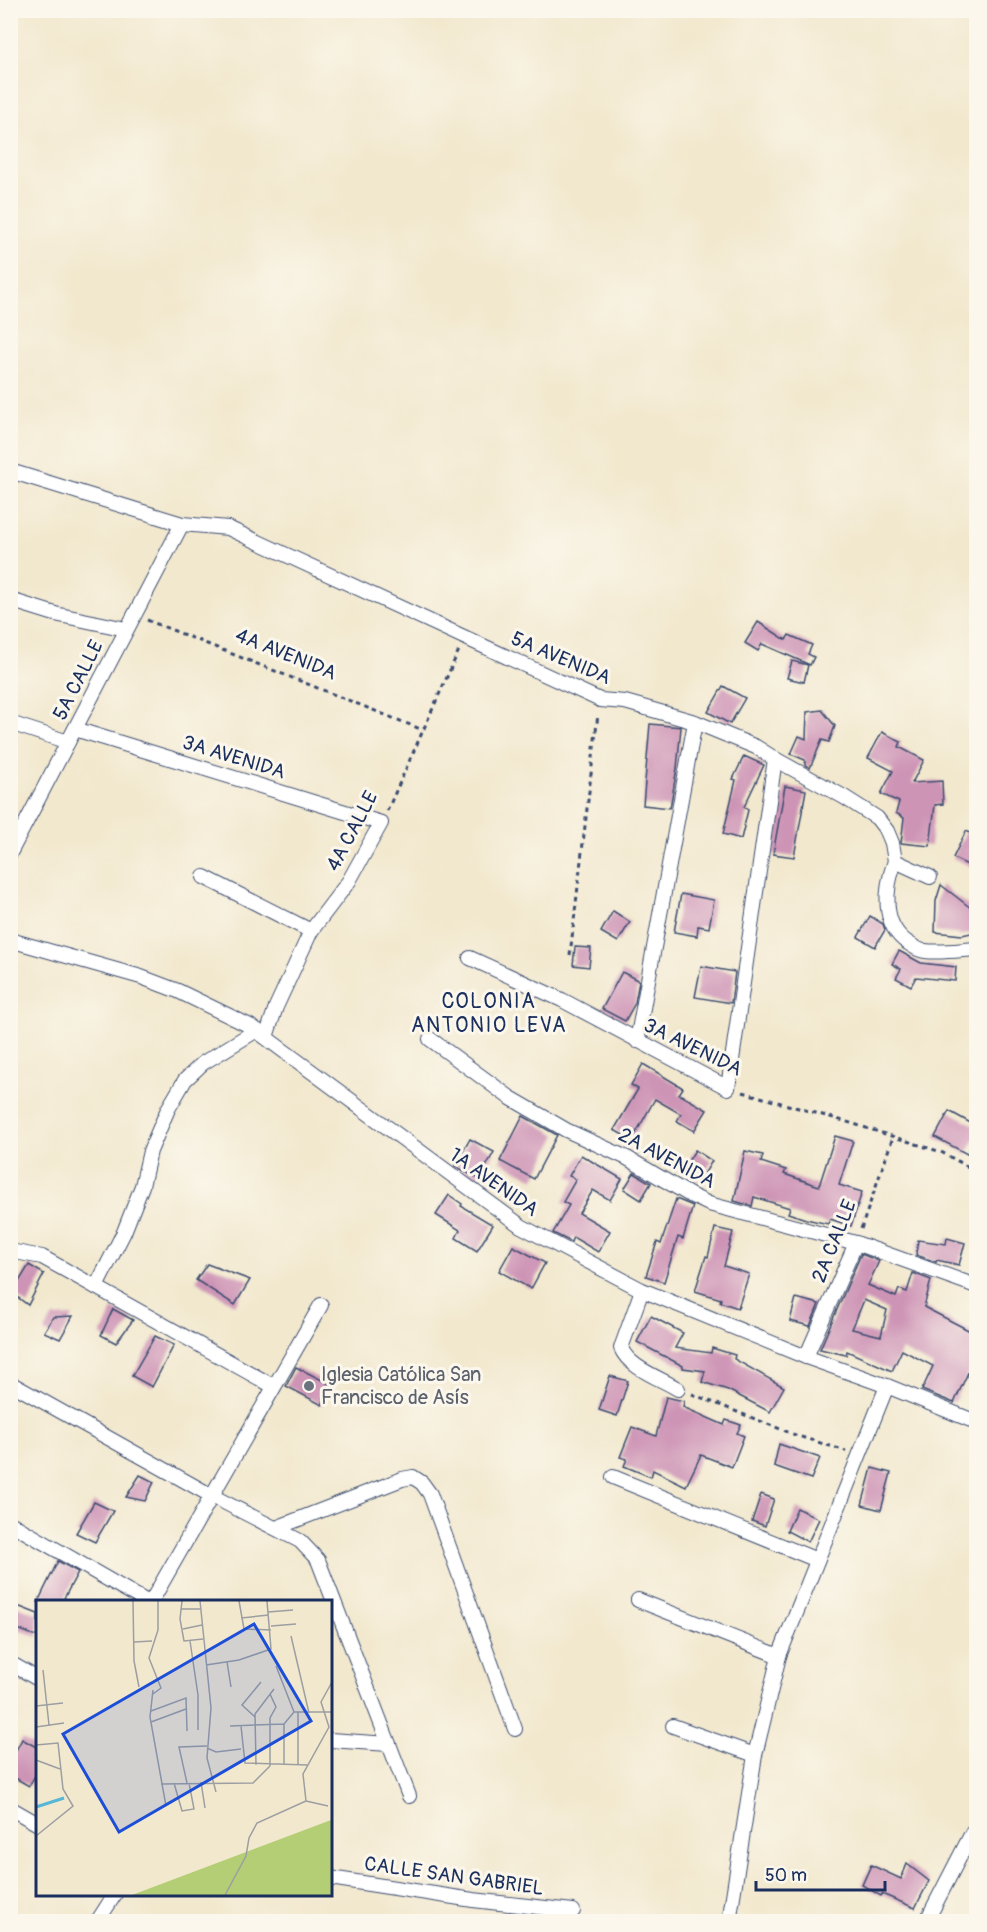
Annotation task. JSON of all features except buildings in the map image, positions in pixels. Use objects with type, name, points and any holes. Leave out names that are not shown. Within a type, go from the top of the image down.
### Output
[{"type":"street","name":"5A AVENIDA","points":[[10,471],[182,524],[228,528],[600,700],[625,702],[695,722],[747,742],[877,818],[887,831],[895,861]]},
{"type":"street","name":"5A CALLE","points":[[10,853],[15,833],[68,742],[182,524]]},
{"type":"street","points":[[10,600],[54,614],[126,629]]},
{"type":"street","points":[[637,1041],[695,722]]},
{"type":"street","points":[[10,723],[68,742]]},
{"type":"street","name":"3A AVENIDA","points":[[75,729],[381,823]]},
{"type":"street","points":[[728,1088],[774,759]]},
{"type":"street","name":"4A CALLE","points":[[261,1034],[311,931],[349,880],[381,823]]},
{"type":"street","points":[[930,877],[895,861],[889,877],[888,911],[894,929],[906,941],[922,951],[976,949]]},
{"type":"street","points":[[204,877],[311,931]]},
{"type":"street","name":"1A AVENIDA","points":[[10,940],[141,977],[178,991],[261,1034],[521,1226],[642,1290],[806,1357],[976,1422]]},
{"type":"street","name":"3A AVENIDA","points":[[470,958],[562,1000],[728,1088]]},
{"type":"street","points":[[96,1287],[124,1232],[141,1186],[150,1151],[168,1109],[185,1080],[203,1064],[261,1034]]},
{"type":"street","name":"2A AVENIDA","points":[[430,1039],[509,1097],[566,1130],[650,1169],[690,1195],[709,1204],[856,1243],[976,1286]]},
{"type":"street","name":"2A CALLE","points":[[806,1357],[856,1243]]},
{"type":"street","points":[[10,1251],[42,1257],[273,1386]]},
{"type":"street","points":[[642,1290],[621,1348],[624,1356],[632,1363],[678,1389]]},
{"type":"street","points":[[150,1600],[321,1305]]},
{"type":"street","points":[[10,1383],[212,1496],[300,1541],[318,1560],[409,1796]]},
{"type":"street","points":[[729,1922],[756,1755],[779,1656],[886,1386]]},
{"type":"street","points":[[276,1528],[402,1479],[413,1477],[422,1483],[430,1494],[515,1730]]},
{"type":"street","points":[[613,1477],[817,1560]]},
{"type":"street","points":[[10,1523],[145,1600]]},
{"type":"street","points":[[638,1600],[779,1656]]},
{"type":"street","points":[[10,1664],[36,1678]]},
{"type":"street","points":[[673,1726],[756,1755]]},
{"type":"street","points":[[332,1740],[389,1744]]},
{"type":"street","points":[[10,1808],[36,1823]]},
{"type":"street","points":[[926,1922],[973,1831],[976,1830]]},
{"type":"street","name":"CALLE SAN GABRIEL","points":[[332,1878],[473,1900],[573,1911]]},
{"type":"street","points":[[97,1922],[115,1896]]},
{"type":"path","name":"4A AVENIDA","points":[[134,615],[423,730]]},
{"type":"path","name":"4A CALLE","points":[[381,823],[465,637]]},
{"type":"path","points":[[570,955],[600,700]]},
{"type":"path","name":"3A AVENIDA","points":[[728,1088],[941,1152],[976,1171]]},
{"type":"path","name":"2A CALLE","points":[[856,1243],[893,1137]]},
{"type":"path","points":[[678,1389],[798,1436],[860,1455]]},
{"type":"place","name":"Iglesia Católica San Francisco de Asís","points":[[309,1386]]},
{"type":"district","name":"COLONIA ANTONIO LEVA","points":[[489,1013]]}]
